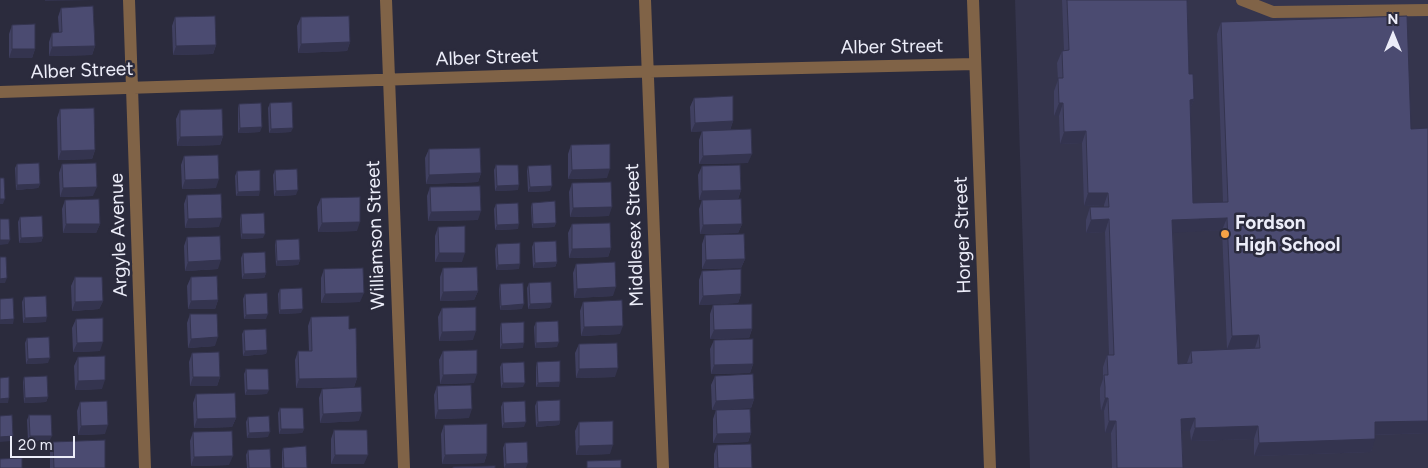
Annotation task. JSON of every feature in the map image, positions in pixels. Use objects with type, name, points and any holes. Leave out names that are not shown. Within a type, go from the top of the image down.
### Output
[{"type":"street","name":"Argyle Avenue","points":[[130,0],[145,468]]},
{"type":"street","name":"Williamson Street","points":[[386,0],[404,468]]},
{"type":"street","name":"Middlesex Street","points":[[645,0],[663,468]]},
{"type":"street","name":"Horger Street","points":[[973,0],[990,468]]},
{"type":"street","points":[[1242,0],[1273,12],[1428,10]]},
{"type":"street","name":"Alber Street","points":[[0,92],[975,64]]},
{"type":"shaded area","name":"Fordson High School","points":[[1015,0],[1428,0],[1428,468],[1030,468]]},
{"type":"building","name":"Fordson High School","points":[[1067,0],[1187,0],[1189,74],[1193,74],[1194,99],[1190,100],[1193,203],[1228,202],[1221,22],[1407,16],[1411,129],[1428,128],[1428,421],[1375,422],[1375,439],[1259,443],[1258,426],[1195,428],[1195,418],[1181,419],[1183,468],[1117,468],[1116,421],[1109,421],[1104,375],[1108,375],[1107,355],[1114,355],[1109,219],[1091,220],[1090,207],[1109,207],[1108,193],[1088,193],[1086,131],[1064,132],[1063,103],[1059,103],[1058,78],[1063,78],[1062,51],[1069,50]],"holes":[[[1227,218],[1232,336],[1259,335],[1260,348],[1191,351],[1192,363],[1178,364],[1172,220]]]},
{"type":"building","points":[[93,6],[95,46],[52,47],[52,33],[62,32],[61,8]]},
{"type":"building","points":[[215,16],[216,45],[176,46],[175,17]]},
{"type":"building","points":[[349,16],[350,42],[301,44],[301,17]]},
{"type":"building","points":[[35,24],[35,49],[12,49],[12,25]]},
{"type":"building","points":[[733,96],[733,121],[695,123],[694,98]]},
{"type":"building","points":[[292,102],[293,128],[271,129],[270,103]]},
{"type":"building","points":[[261,103],[262,127],[240,128],[239,104]]},
{"type":"building","points":[[94,108],[95,150],[61,151],[60,109]]},
{"type":"building","points":[[222,109],[223,136],[180,137],[180,110]]},
{"type":"building","points":[[751,129],[752,154],[703,156],[702,131]]},
{"type":"building","points":[[610,144],[610,169],[572,170],[571,145]]},
{"type":"building","points":[[480,148],[481,173],[429,175],[429,149]]},
{"type":"building","points":[[218,155],[219,179],[185,180],[184,156]]},
{"type":"building","points":[[39,163],[40,184],[17,185],[17,164]]},
{"type":"building","points":[[96,163],[97,187],[63,188],[62,164]]},
{"type":"building","points":[[496,165],[518,165],[519,185],[497,186]]},
{"type":"building","points":[[551,165],[552,186],[530,187],[528,166]]},
{"type":"building","points":[[740,165],[741,190],[702,191],[702,166]]},
{"type":"building","points":[[297,169],[298,190],[276,191],[275,170]]},
{"type":"building","points":[[260,170],[260,191],[238,192],[237,171]]},
{"type":"building","points":[[0,178],[4,178],[5,199],[0,199]]},
{"type":"building","points":[[611,182],[612,207],[573,208],[572,183]]},
{"type":"building","points":[[480,186],[481,211],[431,212],[430,187]]},
{"type":"building","points":[[221,194],[222,218],[188,219],[187,195]]},
{"type":"building","points":[[360,197],[360,222],[322,223],[321,198]]},
{"type":"building","points":[[99,199],[100,224],[66,224],[65,200]]},
{"type":"building","points":[[741,199],[742,224],[703,225],[702,200]]},
{"type":"building","points":[[555,201],[556,223],[533,224],[532,203]]},
{"type":"building","points":[[518,203],[519,224],[497,225],[496,204]]},
{"type":"building","points":[[264,213],[265,234],[242,234],[241,214]]},
{"type":"building","points":[[42,216],[43,237],[21,238],[20,217]]},
{"type":"building","points":[[0,219],[9,219],[10,240],[0,240]]},
{"type":"building","points":[[610,223],[611,248],[572,249],[572,224]]},
{"type":"building","points":[[465,226],[465,253],[439,253],[438,227]]},
{"type":"building","points":[[744,234],[745,259],[706,260],[705,235]]},
{"type":"building","points":[[220,236],[221,260],[188,262],[187,237]]},
{"type":"building","points":[[299,239],[300,260],[277,261],[276,240]]},
{"type":"building","points":[[556,241],[557,262],[535,263],[534,242]]},
{"type":"building","points":[[520,243],[520,264],[498,265],[497,244]]},
{"type":"building","points":[[265,252],[266,273],[244,274],[243,253]]},
{"type":"building","points":[[0,257],[6,257],[7,278],[0,279]]},
{"type":"building","points":[[615,262],[616,287],[577,289],[576,264]]},
{"type":"building","points":[[477,267],[478,291],[443,292],[443,268]]},
{"type":"building","points":[[363,268],[364,293],[325,294],[324,269]]},
{"type":"building","points":[[741,269],[741,294],[703,296],[702,271]]},
{"type":"building","points":[[217,276],[218,300],[191,301],[191,277]]},
{"type":"building","points":[[75,277],[102,277],[103,301],[75,302]]},
{"type":"building","points":[[551,282],[552,303],[530,304],[529,283]]},
{"type":"building","points":[[523,283],[524,304],[501,306],[500,284]]},
{"type":"building","points":[[302,288],[303,309],[280,310],[280,289]]},
{"type":"building","points":[[267,293],[268,314],[246,315],[245,294]]},
{"type":"building","points":[[46,296],[47,317],[25,318],[24,297]]},
{"type":"building","points":[[13,298],[14,319],[0,320],[0,299]]},
{"type":"building","points":[[622,300],[623,326],[584,327],[583,302]]},
{"type":"building","points":[[752,304],[752,329],[714,330],[713,305]]},
{"type":"building","points":[[476,307],[476,331],[442,332],[442,308]]},
{"type":"building","points":[[190,314],[217,314],[218,337],[191,339]]},
{"type":"building","points":[[349,316],[349,329],[356,328],[357,378],[299,379],[298,351],[312,351],[311,317]]},
{"type":"building","points":[[103,318],[103,342],[77,343],[76,319]]},
{"type":"building","points":[[558,321],[559,342],[536,343],[536,322]]},
{"type":"building","points":[[524,322],[524,343],[502,344],[501,323]]},
{"type":"building","points":[[266,329],[267,350],[245,351],[244,330]]},
{"type":"building","points":[[49,337],[50,358],[28,359],[27,338]]},
{"type":"building","points":[[753,339],[753,364],[714,365],[714,340]]},
{"type":"building","points":[[617,343],[618,368],[579,369],[579,344]]},
{"type":"building","points":[[477,350],[477,374],[443,375],[443,351]]},
{"type":"building","points":[[219,352],[220,377],[193,377],[192,353]]},
{"type":"building","points":[[105,356],[105,380],[78,381],[78,357]]},
{"type":"building","points":[[560,361],[560,382],[538,383],[537,362]]},
{"type":"building","points":[[524,362],[525,383],[503,383],[502,363]]},
{"type":"building","points":[[246,369],[268,369],[269,390],[247,390]]},
{"type":"building","points":[[753,374],[754,399],[716,401],[715,376]]},
{"type":"building","points":[[47,376],[48,397],[25,398],[24,377]]},
{"type":"building","points":[[9,377],[9,398],[0,399],[0,378]]},
{"type":"building","points":[[471,385],[472,409],[438,410],[437,386]]},
{"type":"building","points":[[361,387],[362,412],[323,414],[322,389]]},
{"type":"building","points":[[235,393],[236,418],[197,419],[196,394]]},
{"type":"building","points":[[560,400],[560,421],[538,422],[537,401]]},
{"type":"building","points":[[107,401],[108,425],[81,426],[80,402]]},
{"type":"building","points":[[525,401],[526,422],[504,423],[503,402]]},
{"type":"building","points":[[280,408],[303,408],[304,429],[281,429]]},
{"type":"building","points":[[750,409],[751,433],[717,434],[716,410]]},
{"type":"building","points":[[12,415],[13,436],[0,437],[0,416]]},
{"type":"building","points":[[29,415],[51,415],[52,436],[30,436]]},
{"type":"building","points":[[269,416],[270,432],[249,433],[248,417]]},
{"type":"building","points":[[613,421],[613,445],[579,446],[579,422]]},
{"type":"building","points":[[487,424],[487,454],[445,455],[444,425]]},
{"type":"building","points":[[334,430],[367,430],[368,455],[335,455]]},
{"type":"building","points":[[232,431],[233,456],[194,457],[193,432]]},
{"type":"building","points":[[105,440],[105,468],[54,468],[53,442]]},
{"type":"building","points":[[527,442],[528,463],[506,464],[505,443]]},
{"type":"building","points":[[751,444],[752,468],[718,468],[717,445]]},
{"type":"building","points":[[306,446],[307,468],[284,468],[283,448]]},
{"type":"building","points":[[270,449],[271,468],[249,468],[248,450]]},
{"type":"building","points":[[22,458],[22,468],[0,468],[0,459]]},
{"type":"building","points":[[621,460],[621,468],[587,468],[587,461]]},
{"type":"building","points":[[495,466],[495,468],[453,468],[453,467]]},
{"type":"place","name":"Fordson High School","points":[[1225,234]]}]
